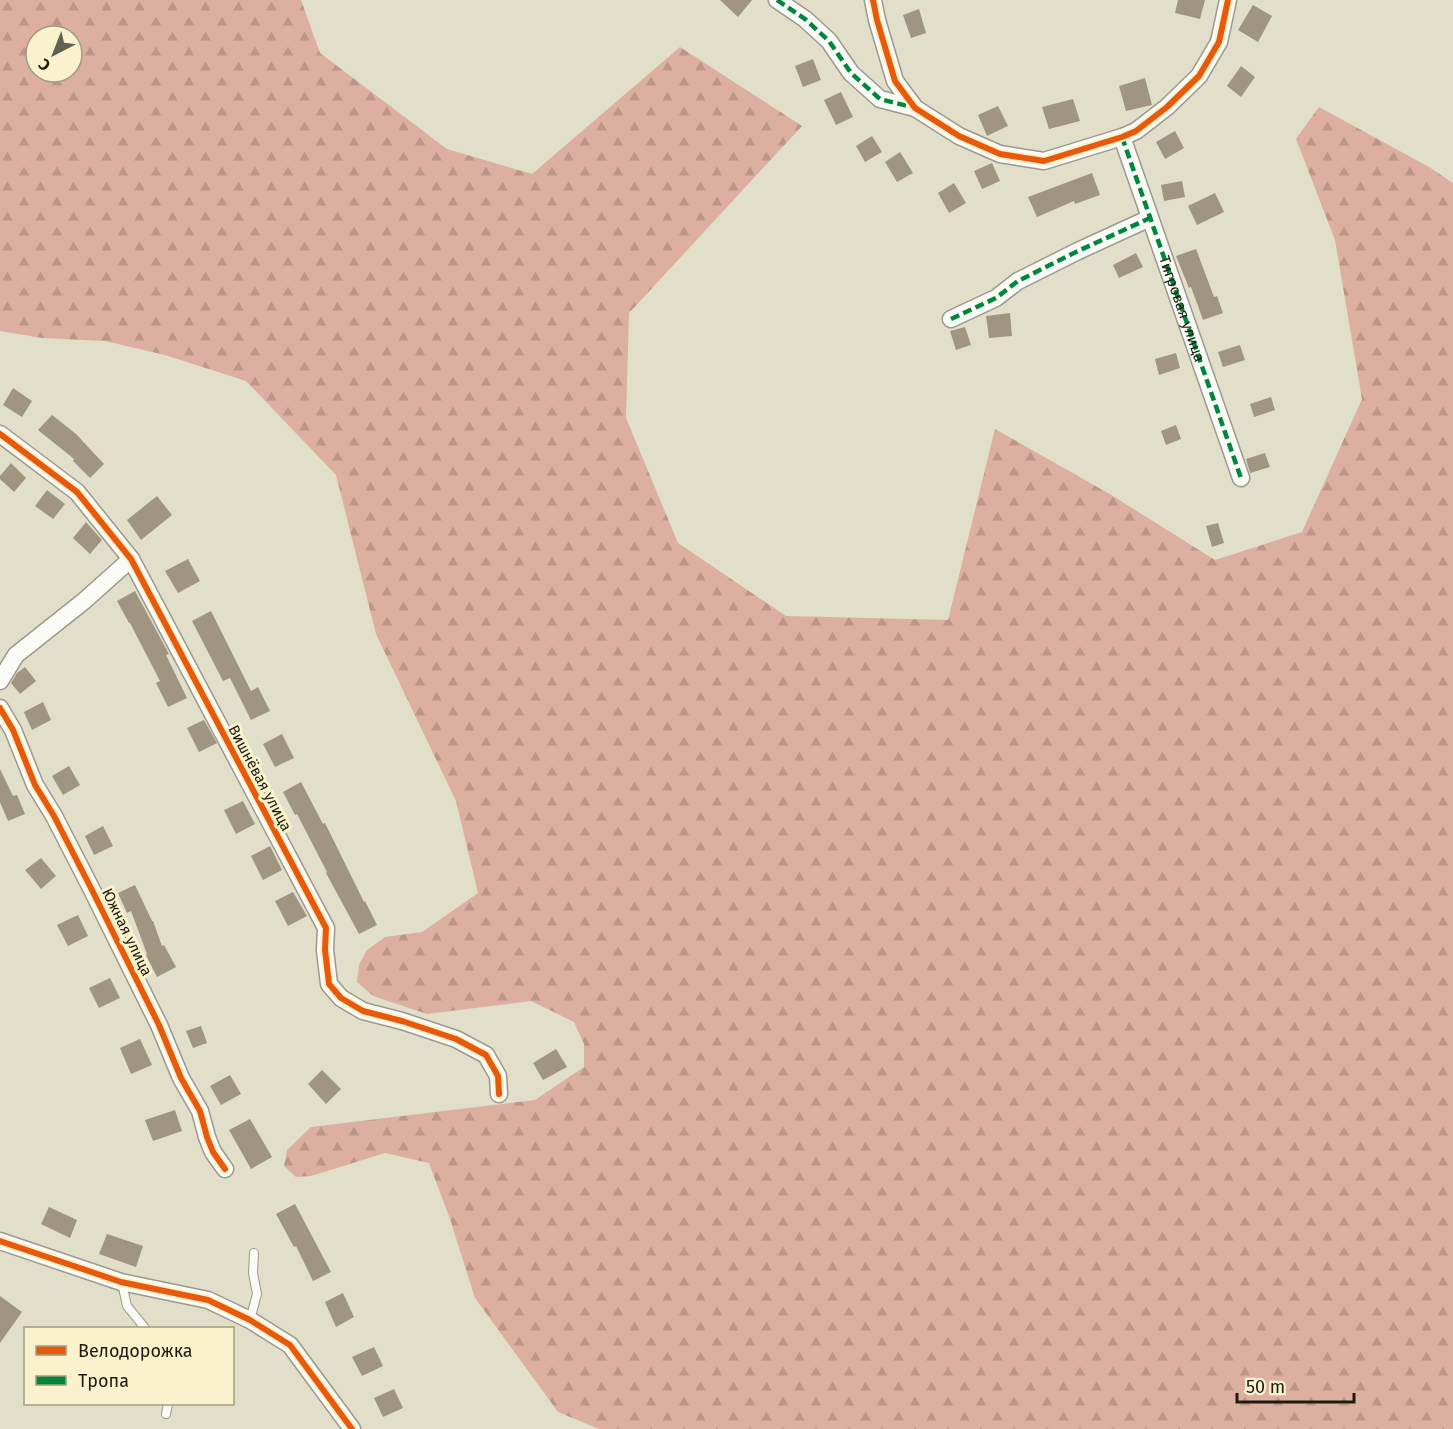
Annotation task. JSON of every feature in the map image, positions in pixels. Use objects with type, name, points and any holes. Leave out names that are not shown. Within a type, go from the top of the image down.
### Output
[{"type":"street","points":[[777,0],[805,19],[829,41],[850,73],[879,99],[915,108],[959,136],[1000,154],[1044,161],[1136,131],[1167,107],[1198,76],[1219,42],[1228,0]]},
{"type":"street","points":[[873,0],[895,81],[915,108]]},
{"type":"street","name":"Тигровая улица","points":[[1122,137],[1241,478]]},
{"type":"street","points":[[951,319],[996,298],[1018,280],[1150,218]]},
{"type":"street","name":"Вишнёвая улица","points":[[0,434],[77,492],[131,560],[326,928],[329,984],[341,998],[363,1011],[456,1039],[486,1055],[498,1076],[499,1094]]},
{"type":"street","points":[[0,681],[16,655],[131,560]]},
{"type":"street","name":"Южная улица","points":[[0,708],[13,730],[35,785],[54,816],[159,1025],[181,1078],[200,1111],[213,1152],[225,1169]]},
{"type":"street","points":[[0,1241],[122,1282],[208,1300],[250,1320],[290,1345],[352,1429]]},
{"type":"lane","points":[[250,1320],[257,1294],[253,1273],[254,1253]]},
{"type":"lane","points":[[122,1282],[127,1306],[143,1327]]},
{"type":"lane","points":[[166,1414],[168,1405]]},
{"type":"green space","points":[[0,0],[301,0],[320,53],[447,149],[532,174],[680,47],[802,126],[629,313],[626,418],[678,543],[786,616],[948,620],[995,429],[1108,493],[1215,560],[1302,532],[1362,399],[1335,240],[1296,139],[1319,107],[1429,167],[1453,183],[1453,1429],[599,1429],[558,1412],[475,1298],[450,1219],[429,1163],[385,1153],[311,1176],[296,1177],[284,1166],[287,1150],[311,1127],[535,1100],[584,1067],[584,1044],[574,1022],[531,1001],[427,1014],[373,996],[357,982],[359,965],[367,950],[385,937],[422,932],[478,893],[456,801],[376,634],[336,475],[246,381],[165,355],[105,341],[42,338],[0,331]]},
{"type":"building","points":[[720,0],[752,0],[738,17]]},
{"type":"building","points":[[1178,0],[1205,0],[1200,19],[1175,13]]},
{"type":"building","points":[[1253,5],[1272,16],[1258,42],[1238,30]]},
{"type":"building","points":[[919,9],[926,33],[911,38],[903,15]]},
{"type":"building","points":[[813,59],[821,80],[803,87],[795,66]]},
{"type":"building","points":[[1241,66],[1255,77],[1241,97],[1227,86]]},
{"type":"building","points":[[1145,78],[1152,105],[1126,111],[1119,86]]},
{"type":"building","points":[[841,92],[853,117],[836,125],[824,100]]},
{"type":"building","points":[[1073,99],[1080,121],[1049,129],[1042,107]]},
{"type":"building","points":[[998,106],[1008,126],[987,136],[978,115]]},
{"type":"building","points":[[1175,131],[1184,148],[1165,159],[1156,142]]},
{"type":"building","points":[[872,136],[882,152],[865,162],[856,146]]},
{"type":"building","points":[[900,152],[913,173],[897,182],[885,162]]},
{"type":"building","points":[[992,163],[1000,181],[982,189],[974,171]]},
{"type":"building","points":[[1092,173],[1100,195],[1075,204],[1074,201],[1037,217],[1028,197]]},
{"type":"building","points":[[1182,181],[1185,197],[1164,201],[1161,185]]},
{"type":"building","points":[[954,183],[966,203],[949,213],[938,193]]},
{"type":"building","points":[[1215,193],[1224,212],[1197,225],[1188,206]]},
{"type":"building","points":[[1196,249],[1214,297],[1217,296],[1223,313],[1203,320],[1176,256]]},
{"type":"building","points":[[1136,253],[1143,267],[1119,278],[1113,265]]},
{"type":"building","points":[[1010,313],[1012,336],[989,338],[986,316]]},
{"type":"building","points":[[965,327],[971,345],[956,350],[950,331]]},
{"type":"building","points":[[1240,345],[1245,360],[1223,367],[1218,352]]},
{"type":"building","points":[[1176,353],[1180,368],[1159,375],[1155,359]]},
{"type":"building","points":[[13,388],[32,401],[22,417],[3,405]]},
{"type":"building","points":[[1271,397],[1275,410],[1254,417],[1250,404]]},
{"type":"building","points":[[52,415],[76,434],[104,464],[90,478],[73,461],[74,459],[38,430]]},
{"type":"building","points":[[1176,425],[1181,439],[1166,445],[1161,431]]},
{"type":"building","points":[[1265,453],[1270,467],[1250,473],[1246,459]]},
{"type":"building","points":[[11,463],[26,478],[14,492],[0,479]]},
{"type":"building","points":[[47,490],[65,504],[53,519],[35,506]]},
{"type":"building","points":[[157,496],[172,515],[141,540],[127,520]]},
{"type":"building","points":[[86,522],[102,540],[90,554],[73,538]]},
{"type":"building","points":[[1218,523],[1224,543],[1212,547],[1206,526]]},
{"type":"building","points":[[188,559],[200,581],[178,593],[165,571]]},
{"type":"building","points":[[135,591],[169,654],[166,655],[187,698],[168,707],[156,683],[160,681],[117,601]]},
{"type":"building","points":[[211,611],[251,691],[258,687],[270,711],[251,720],[230,678],[223,681],[192,621]]},
{"type":"building","points":[[25,667],[36,681],[20,694],[11,683],[17,673]]},
{"type":"building","points":[[43,702],[51,720],[32,730],[24,712]]},
{"type":"building","points":[[204,720],[217,743],[199,752],[187,728]]},
{"type":"building","points":[[282,734],[294,758],[275,767],[263,744]]},
{"type":"building","points":[[69,766],[80,785],[63,795],[52,776]]},
{"type":"building","points":[[0,769],[13,796],[17,795],[25,814],[8,821],[0,802]]},
{"type":"building","points":[[301,782],[323,824],[325,823],[377,925],[359,934],[297,814],[295,815],[283,792]]},
{"type":"building","points":[[243,801],[255,824],[236,834],[224,810]]},
{"type":"building","points":[[103,826],[113,846],[94,855],[85,836]]},
{"type":"building","points":[[270,846],[282,870],[263,880],[251,856]]},
{"type":"building","points":[[41,858],[56,876],[41,889],[25,870]]},
{"type":"building","points":[[135,885],[153,921],[162,946],[164,945],[176,967],[157,977],[146,955],[131,911],[127,913],[118,893]]},
{"type":"building","points":[[293,892],[307,916],[288,926],[275,901]]},
{"type":"building","points":[[78,915],[88,936],[68,946],[57,925]]},
{"type":"building","points":[[110,978],[120,998],[99,1008],[89,988]]},
{"type":"building","points":[[201,1026],[207,1043],[193,1048],[186,1031]]},
{"type":"building","points":[[140,1039],[152,1065],[131,1074],[120,1048]]},
{"type":"building","points":[[556,1049],[567,1067],[543,1080],[533,1063]]},
{"type":"building","points":[[322,1070],[341,1089],[326,1104],[308,1084]]},
{"type":"building","points":[[230,1075],[241,1094],[221,1105],[210,1086]]},
{"type":"building","points":[[175,1110],[182,1131],[153,1141],[145,1120]]},
{"type":"building","points":[[250,1119],[272,1157],[251,1169],[229,1130]]},
{"type":"building","points":[[295,1204],[331,1272],[313,1281],[296,1246],[294,1247],[276,1214]]},
{"type":"building","points":[[49,1207],[77,1220],[70,1238],[41,1224]]},
{"type":"building","points":[[107,1234],[143,1246],[136,1267],[99,1254]]},
{"type":"building","points":[[343,1293],[354,1317],[336,1327],[325,1302]]},
{"type":"building","points":[[0,1296],[22,1312],[0,1343]]},
{"type":"building","points":[[374,1347],[383,1366],[362,1376],[352,1357]]},
{"type":"building","points":[[394,1389],[403,1408],[383,1417],[374,1398]]},
{"type":"marked path","points":[[777,0],[805,19],[829,41],[851,73],[880,99],[915,108]]},
{"type":"marked path","points":[[1122,137],[1241,478]]},
{"type":"marked path","points":[[951,319],[996,298],[1018,281],[1150,218]]},
{"type":"cycle path","points":[[873,0],[895,81],[915,108],[959,136],[1000,154],[1044,161],[1136,131],[1167,107],[1199,76],[1219,42],[1228,0]]},
{"type":"cycle path","points":[[0,434],[77,492],[131,559],[326,928],[325,950],[329,984],[341,998],[363,1011],[456,1039],[486,1055],[498,1076],[499,1094]]},
{"type":"cycle path","points":[[0,708],[13,730],[35,785],[54,816],[159,1025],[181,1078],[200,1111],[213,1152],[225,1169]]},
{"type":"cycle path","points":[[0,1241],[121,1282],[208,1300],[250,1320],[290,1345],[352,1429]]}]
